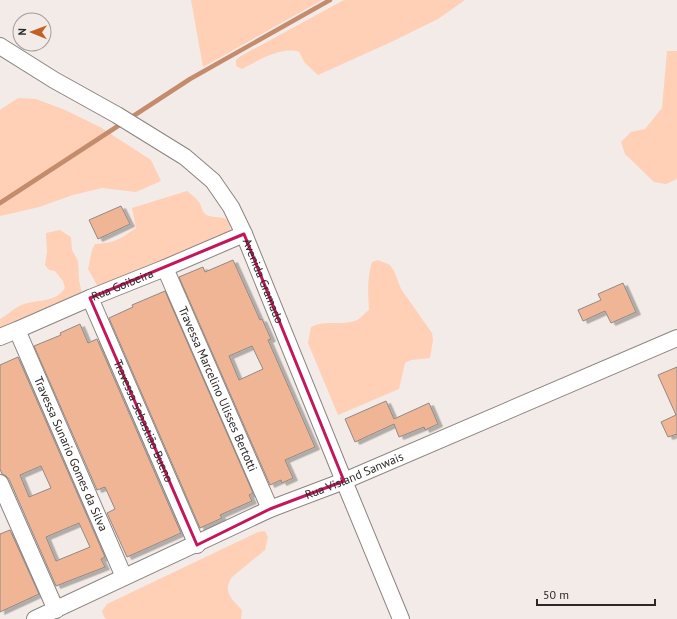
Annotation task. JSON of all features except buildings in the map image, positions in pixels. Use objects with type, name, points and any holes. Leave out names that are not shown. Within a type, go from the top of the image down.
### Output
[{"type":"street","name":"Avenida Gramado","points":[[0,46],[54,80],[117,115],[185,157],[213,181],[231,206],[244,234],[401,619]]},
{"type":"street","name":"Rua Goibeira","points":[[0,336],[244,234]]},
{"type":"street","name":"Travessa Marcelino Ulisses Bertotti","points":[[165,268],[270,509]]},
{"type":"street","name":"Travessa Sebastião Bueno","points":[[90,298],[196,544]]},
{"type":"street","name":"Travessa Sunario Gomes da Silva","points":[[17,330],[124,577]]},
{"type":"street","name":"Rua Visland Sanwais","points":[[35,619],[270,509],[344,480],[677,338]]},
{"type":"street","points":[[0,483],[56,610]]},
{"type":"highlighted area","points":[[244,234],[344,481],[270,509],[197,545],[90,298]]},
{"type":"shaded area","points":[[191,0],[322,0],[203,67]]},
{"type":"shaded area","points":[[344,0],[465,0],[438,19],[318,75],[305,63],[299,52],[292,51],[285,51],[270,55],[242,69],[236,66],[236,60],[241,56]]},
{"type":"shaded area","points":[[667,51],[677,51],[677,179],[666,184],[654,182],[625,154],[621,142],[631,132],[645,129],[662,108]]},
{"type":"shaded area","points":[[18,98],[36,99],[65,110],[100,127],[151,160],[161,181],[136,192],[102,188],[73,195],[39,207],[0,216],[0,110]]},
{"type":"shaded area","points":[[187,191],[199,202],[204,213],[212,217],[225,219],[228,221],[230,225],[230,232],[104,288],[98,287],[88,269],[92,250],[95,244],[108,243],[117,240],[136,228],[132,208]]},
{"type":"shaded area","points":[[60,230],[71,237],[72,250],[78,261],[79,280],[83,299],[0,339],[0,319],[21,305],[30,302],[47,300],[57,296],[65,288],[63,281],[55,271],[49,270],[45,265],[47,252],[46,233]]},
{"type":"shaded area","points":[[378,260],[390,265],[401,289],[432,333],[433,340],[430,358],[411,360],[405,363],[399,389],[338,415],[308,343],[311,327],[323,324],[354,321],[359,319],[369,310],[369,274],[372,262]]},
{"type":"shaded area","points":[[265,531],[268,537],[265,550],[232,577],[229,582],[228,591],[242,610],[241,619],[106,619],[104,617],[102,611],[107,604],[258,532]]},
{"type":"waterway","points":[[0,203],[190,79],[330,0]]}]
